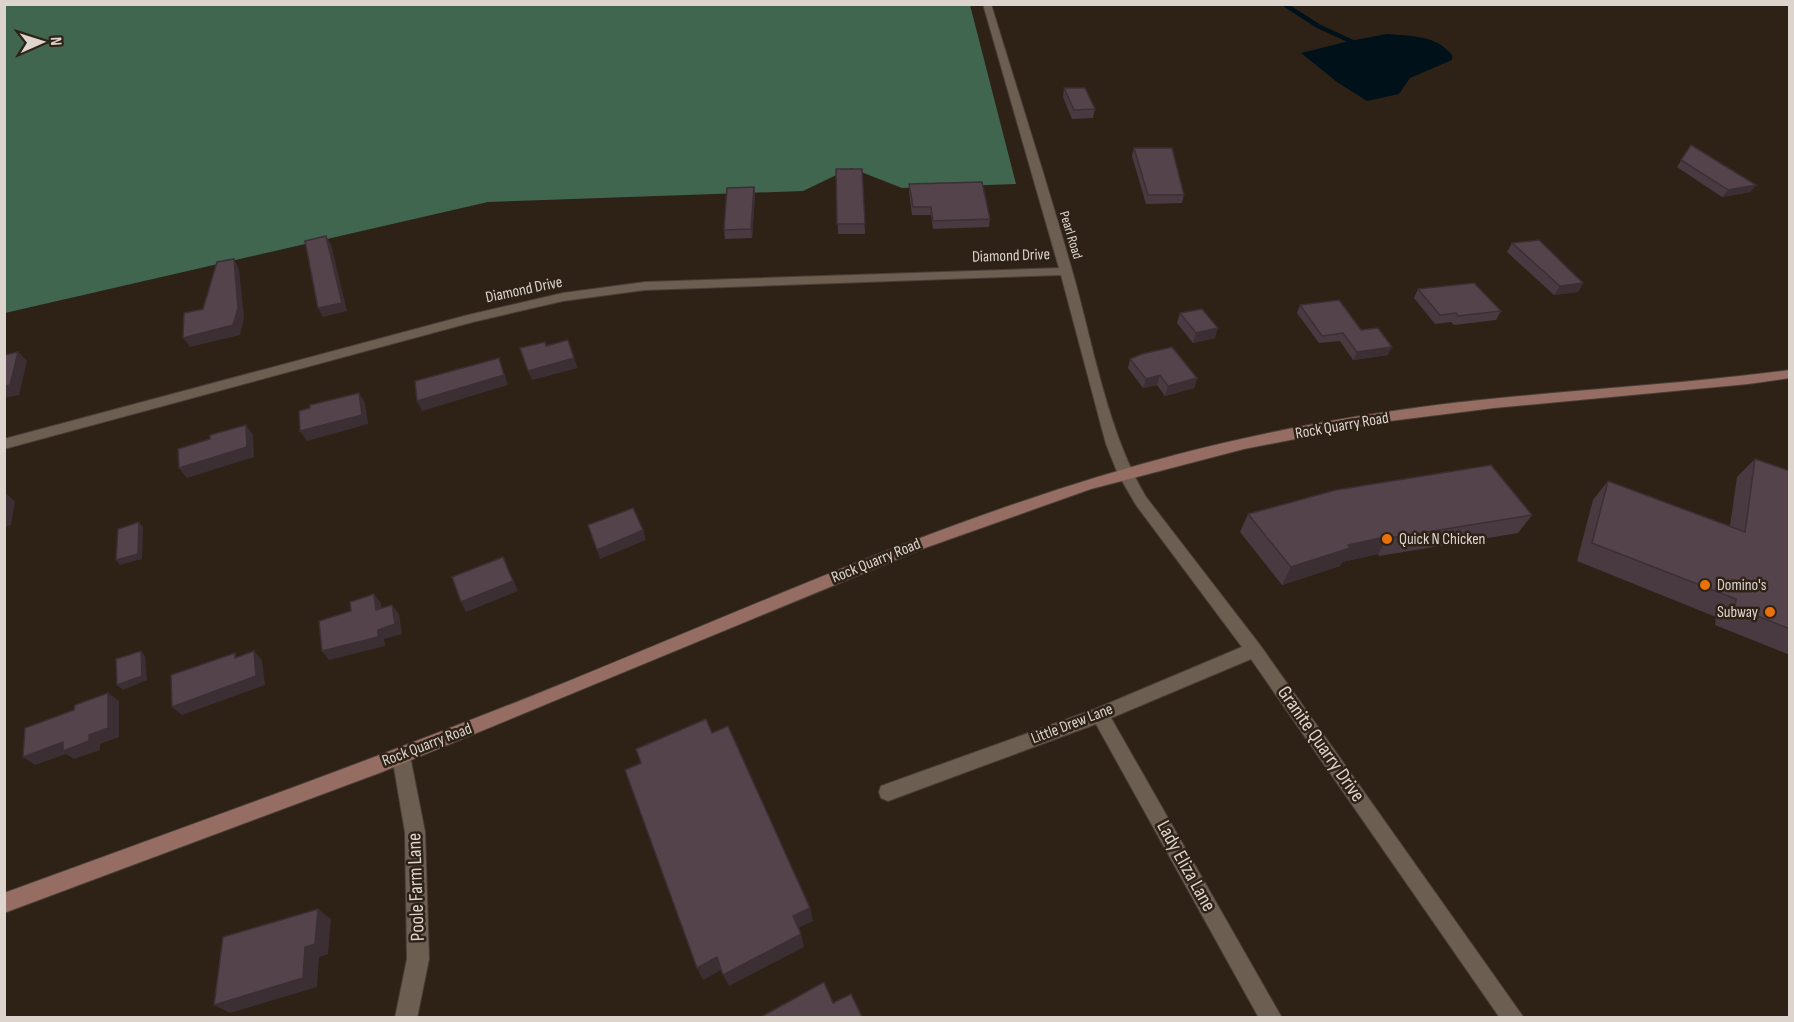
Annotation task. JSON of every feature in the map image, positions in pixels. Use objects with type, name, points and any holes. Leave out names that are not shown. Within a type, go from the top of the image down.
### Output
[{"type":"main road","name":"Rock Quarry Road","points":[[4,903],[498,718],[909,547],[1125,474],[1180,459],[1346,423],[1452,408],[1740,381],[1790,374]]},
{"type":"street","name":"Pearl Road","points":[[987,4],[1066,271],[1113,444],[1125,474]]},
{"type":"street","name":"Diamond Drive","points":[[4,444],[472,318],[563,297],[645,286],[1066,271]]},
{"type":"street","name":"Granite Quarry Drive","points":[[1125,474],[1141,501],[1254,650],[1513,1017]]},
{"type":"street","name":"Little Drew Lane","points":[[888,792],[1100,714],[1254,650]]},
{"type":"street","name":"Lady Eliza Lane","points":[[1100,714],[1271,1017]]},
{"type":"street","name":"Poole Farm Lane","points":[[400,756],[415,832],[418,959],[406,1017]]},
{"type":"green space","points":[[4,5],[970,5],[1016,184],[902,188],[851,168],[803,191],[488,202],[5,313]]},
{"type":"water","points":[[1387,34],[1431,40],[1446,48],[1452,55],[1452,60],[1410,78],[1399,94],[1367,101],[1337,82],[1301,53],[1349,41]]},
{"type":"building","points":[[1064,88],[1085,88],[1095,109],[1074,110]]},
{"type":"building","points":[[1691,145],[1756,185],[1728,190],[1681,160]]},
{"type":"building","points":[[1134,148],[1172,148],[1184,195],[1148,195]]},
{"type":"building","points":[[836,169],[862,169],[865,224],[837,224]]},
{"type":"building","points":[[982,182],[990,219],[933,221],[931,207],[913,207],[909,184]]},
{"type":"building","points":[[754,187],[751,229],[724,230],[727,188]]},
{"type":"building","points":[[326,236],[342,303],[318,308],[305,241]]},
{"type":"building","points":[[1539,240],[1583,283],[1560,286],[1512,243]]},
{"type":"building","points":[[234,259],[238,308],[233,325],[183,338],[184,313],[203,309],[217,262]]},
{"type":"building","points":[[1474,283],[1501,311],[1458,316],[1456,313],[1440,315],[1418,289]]},
{"type":"building","points":[[1339,300],[1361,330],[1378,328],[1392,347],[1357,352],[1343,333],[1322,336],[1300,305]]},
{"type":"building","points":[[1202,309],[1218,328],[1196,333],[1180,313]]},
{"type":"building","points":[[568,340],[574,358],[528,371],[520,348],[545,342],[546,346]]},
{"type":"building","points":[[1172,347],[1197,378],[1168,386],[1160,375],[1146,379],[1130,359],[1142,354]]},
{"type":"building","points":[[18,352],[10,385],[4,386],[4,355]]},
{"type":"building","points":[[499,358],[504,375],[417,401],[415,381]]},
{"type":"building","points":[[359,393],[362,415],[300,431],[299,411],[310,408],[310,405]]},
{"type":"building","points":[[246,425],[247,447],[179,468],[178,449],[210,439],[210,435]]},
{"type":"building","points":[[1755,459],[1790,471],[1790,629],[1735,607],[1736,599],[1592,543],[1608,481],[1745,532]]},
{"type":"building","points":[[1491,465],[1532,515],[1390,538],[1389,536],[1348,545],[1350,548],[1291,567],[1248,514],[1336,490]]},
{"type":"building","points":[[633,508],[643,530],[597,550],[588,525]]},
{"type":"building","points":[[139,522],[138,554],[116,560],[118,529]]},
{"type":"building","points":[[503,557],[513,581],[461,602],[452,577]]},
{"type":"building","points":[[374,594],[376,610],[392,605],[395,624],[378,630],[378,637],[322,651],[319,621],[351,611],[350,602]]},
{"type":"building","points":[[141,651],[142,676],[117,685],[116,659]]},
{"type":"building","points":[[254,651],[256,676],[172,707],[171,675],[235,653],[235,658]]},
{"type":"building","points":[[108,693],[108,728],[89,735],[89,741],[63,751],[63,742],[23,757],[25,728],[74,710],[75,705]]},
{"type":"building","points":[[706,719],[712,733],[728,726],[810,908],[793,916],[801,934],[723,975],[717,957],[697,968],[625,770],[641,763],[636,749]]},
{"type":"building","points":[[318,909],[315,944],[305,947],[303,978],[214,1005],[223,937]]},
{"type":"building","points":[[824,982],[833,1003],[851,994],[862,1017],[761,1017]]},
{"type":"waterway","points":[[1284,4],[1318,26],[1357,44]]},
{"type":"place","name":"Quick N Chicken","points":[[1387,539]]},
{"type":"place","name":"Domino's","points":[[1705,585]]},
{"type":"place","name":"Subway","points":[[1770,612]]}]
